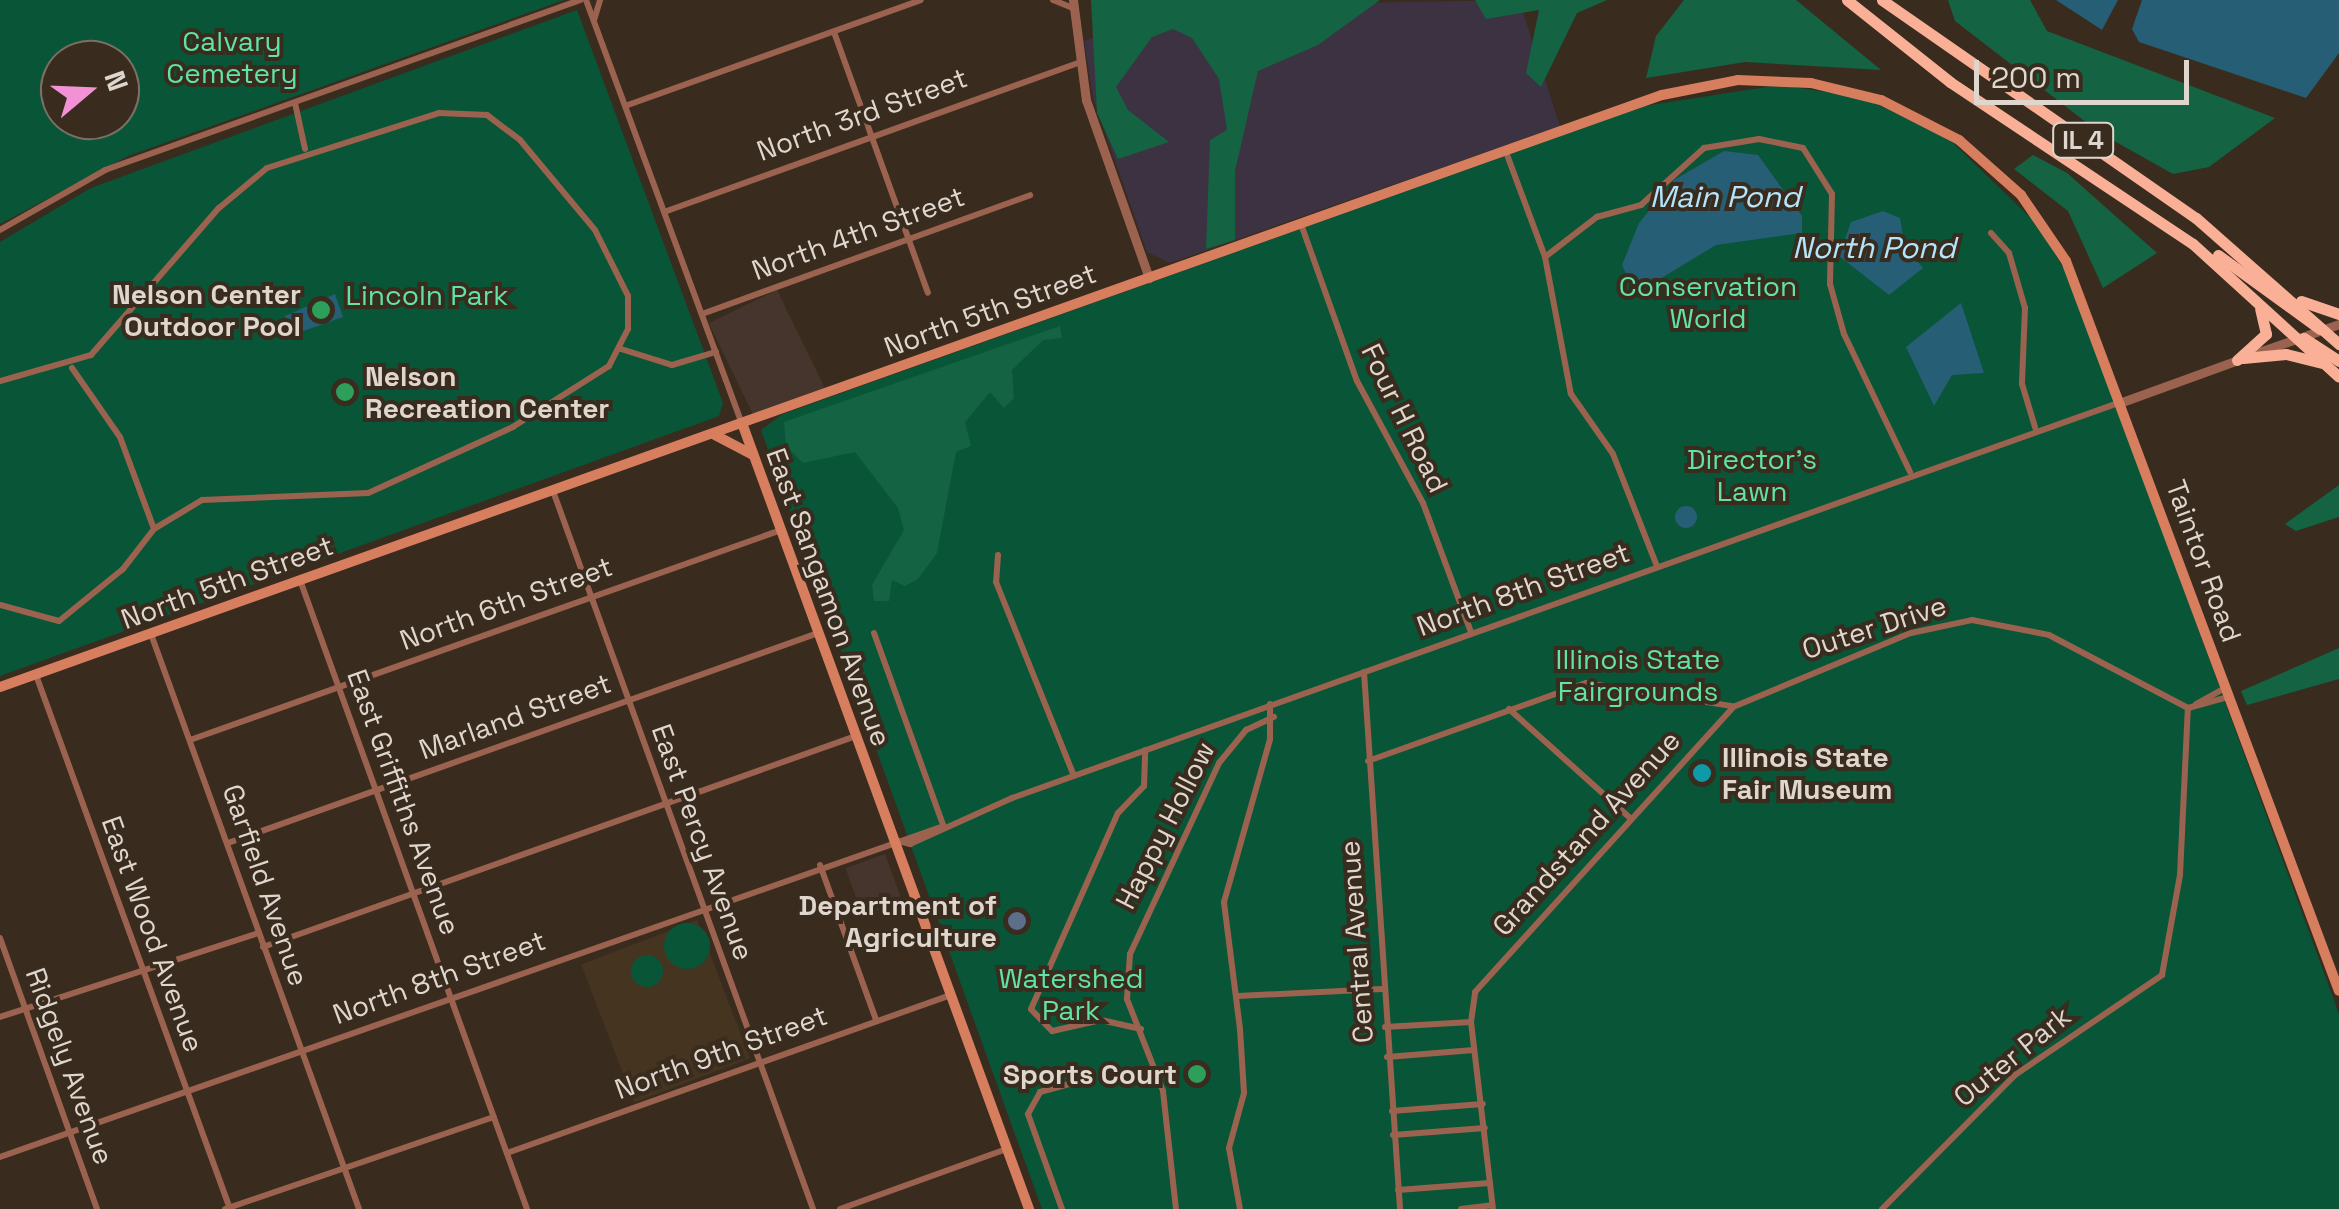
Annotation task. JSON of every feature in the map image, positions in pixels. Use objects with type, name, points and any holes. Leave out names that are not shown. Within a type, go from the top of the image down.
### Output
[{"type":"highway","name":"IL 4","points":[[1847,0],[1950,82],[2193,244],[2337,369]]},
{"type":"highway","name":"IL 4","points":[[1882,0],[2196,218],[2278,286],[2339,344]]},
{"type":"highway","points":[[2173,229],[2324,329]]},
{"type":"highway","points":[[2193,244],[2267,316],[2264,338],[2240,359]]},
{"type":"highway","points":[[2278,286],[2339,314]]},
{"type":"highway","points":[[2240,359],[2294,354],[2337,369]]},
{"type":"main road","name":"North 5th Street","points":[[0,687],[1677,91],[1766,79],[1882,100],[1992,166]]},
{"type":"main road","name":"Taintor Road","points":[[1992,166],[2066,260],[2339,991]]},
{"type":"main road","points":[[756,458],[756,431],[774,412]]},
{"type":"main road","name":"East Sangamon Avenue","points":[[742,423],[1029,1209]]},
{"type":"main road","points":[[710,434],[738,441],[756,458]]},
{"type":"street","name":"East Sangamon Avenue","points":[[583,0],[742,423]]},
{"type":"street","points":[[0,230],[80,181],[583,0]]},
{"type":"street","points":[[594,22],[600,0]]},
{"type":"street","points":[[625,106],[921,0]]},
{"type":"street","points":[[1054,0],[1073,4],[1078,64],[1149,278]]},
{"type":"street","points":[[834,32],[928,293]]},
{"type":"street","name":"North 3rd Street","points":[[664,212],[1078,64]]},
{"type":"street","points":[[295,103],[305,149]]},
{"type":"street","points":[[0,380],[27,367],[72,368],[120,330],[234,193],[305,149],[439,113],[499,122],[578,206],[619,272],[630,307],[621,350],[537,414],[383,488],[311,500],[216,496],[154,529],[67,618],[0,605]]},
{"type":"street","points":[[1545,257],[1596,217],[1641,204],[1704,148],[1759,139],[1803,148],[1832,194],[1830,284],[1844,334],[1910,472]]},
{"type":"street","points":[[1506,150],[1545,257],[1571,394],[1605,438],[1656,564]]},
{"type":"street","name":"North 4th Street","points":[[702,314],[1030,194]]},
{"type":"street","name":"Four H Road","points":[[1301,224],[1356,380],[1423,503],[1471,632]]},
{"type":"street","points":[[1991,232],[2009,253],[2025,308],[2022,384],[2035,427]]},
{"type":"street","points":[[2122,402],[2339,324]]},
{"type":"street","points":[[621,350],[672,365],[716,352]]},
{"type":"street","points":[[72,368],[120,437],[154,529]]},
{"type":"street","name":"North 8th Street","points":[[0,1157],[820,865],[894,840],[910,844],[944,826],[1270,704],[2035,427],[2122,402]]},
{"type":"street","name":"East Percy Avenue","points":[[553,490],[813,1209]]},
{"type":"street","name":"North 6th Street","points":[[190,740],[781,530]]},
{"type":"street","points":[[998,555],[996,582],[1074,776]]},
{"type":"street","name":"East Griffiths Avenue","points":[[300,580],[526,1209]]},
{"type":"street","name":"Outer Drive","points":[[1733,706],[1910,633],[1972,620],[2049,635],[2192,706]]},
{"type":"street","name":"Marland Street","points":[[228,842],[818,632]]},
{"type":"street","name":"Garfield Avenue","points":[[151,633],[359,1209]]},
{"type":"street","points":[[874,633],[944,826]]},
{"type":"street","name":"Central Avenue","points":[[1364,671],[1382,989],[1400,1209]]},
{"type":"street","name":"East Wood Avenue","points":[[36,674],[228,1208]]},
{"type":"street","points":[[1368,761],[1602,681],[1733,706]]},
{"type":"street","points":[[2192,706],[2229,692]]},
{"type":"street","points":[[1240,1209],[1229,1148],[1244,1093],[1225,886],[1274,716],[1270,704]]},
{"type":"street","name":"Grandstand Avenue","points":[[1471,1022],[1476,992],[1733,706]]},
{"type":"street","name":"Outer Park","points":[[1882,1209],[2031,1062],[2162,976],[2180,875],[2192,706]]},
{"type":"street","points":[[1509,710],[1630,818]]},
{"type":"street","name":"Happy Hollow","points":[[1176,1209],[1167,1108],[1126,975],[1159,877],[1234,740],[1274,716]]},
{"type":"street","points":[[263,946],[856,736]]},
{"type":"street","points":[[1141,1029],[1101,1020],[1052,1031],[1031,1009],[1118,813],[1144,786],[1144,750]]},
{"type":"street","points":[[820,865],[876,1020]]},
{"type":"street","points":[[0,1016],[143,974],[259,933]]},
{"type":"street","name":"Ridgely Avenue","points":[[0,938],[97,1209]]},
{"type":"street","points":[[1238,996],[1382,989]]},
{"type":"street","name":"North 9th Street","points":[[507,1153],[952,995]]},
{"type":"street","points":[[1385,1028],[1471,1022],[1493,1207],[1461,1209]]},
{"type":"street","points":[[1388,1057],[1474,1050]]},
{"type":"street","points":[[1062,1209],[1028,1114],[1040,1092],[1088,1080]]},
{"type":"street","points":[[1392,1111],[1483,1104]]},
{"type":"street","points":[[228,1208],[494,1117]]},
{"type":"street","points":[[1393,1135],[1485,1128]]},
{"type":"street","points":[[840,1209],[1007,1149]]},
{"type":"street","points":[[1398,1190],[1490,1183]]},
{"type":"shaded area","points":[[1519,0],[1560,126],[1170,263],[1147,252],[1093,98],[1084,41],[1186,6]]},
{"type":"shaded area","points":[[777,290],[825,388],[756,421],[709,323]]},
{"type":"shaded area","points":[[885,854],[902,902],[863,916],[846,868]]},
{"type":"shaded area","points":[[697,920],[750,1058],[634,1103],[581,964]]},
{"type":"green space","name":"Calvary Cemetery","points":[[0,0],[564,0],[128,156],[0,224]]},
{"type":"green space","points":[[1091,0],[1380,0],[1318,45],[1258,71],[1235,171],[1235,240],[1206,249],[1210,140],[1227,130],[1219,79],[1192,38],[1173,29],[1152,37],[1116,87],[1128,110],[1169,142],[1118,159],[1097,113]]},
{"type":"green space","points":[[1475,0],[1607,0],[1577,13],[1541,87],[1526,73],[1539,10],[1486,19]]},
{"type":"green space","points":[[1684,0],[1796,0],[1881,70],[1745,62],[1646,78],[1656,36]]},
{"type":"green space","points":[[1948,0],[2030,0],[2047,31],[2275,118],[2209,167],[2173,174],[2100,133],[1955,21]]},
{"type":"green space","name":"Lincoln Park","points":[[577,10],[723,403],[719,416],[0,676],[0,242],[91,188]]},
{"type":"green space","name":"Illinois State Fairgrounds","points":[[1780,85],[1864,98],[1948,138],[2038,225],[2071,281],[2339,1014],[2339,1209],[1042,1209],[761,430],[783,414],[1644,106]]},
{"type":"green space","points":[[2033,155],[2067,173],[2157,253],[2103,288],[2068,211],[2014,169]]},
{"type":"green space","points":[[1060,326],[1062,338],[1043,340],[1012,370],[1014,398],[1004,408],[990,392],[965,422],[971,446],[956,452],[937,553],[918,579],[905,586],[892,580],[889,601],[874,601],[872,585],[904,530],[898,508],[855,452],[803,463],[786,446],[784,422]]},
{"type":"green space","points":[[2339,485],[2339,517],[2296,531],[2285,524]]},
{"type":"green space","points":[[2339,648],[2339,679],[2247,705],[2241,691]]},
{"type":"green space","points":[[687,923],[703,930],[710,946],[703,962],[687,969],[671,962],[664,946],[671,930]]},
{"type":"green space","points":[[647,955],[659,959],[663,971],[659,983],[647,987],[635,983],[631,971],[635,959]]},
{"type":"water","points":[[2056,0],[2118,0],[2102,30]]},
{"type":"water","points":[[2142,0],[2339,0],[2339,53],[2306,98],[2139,42],[2132,29]]},
{"type":"water","name":"Main Pond","points":[[1724,151],[1758,155],[1802,216],[1802,233],[1716,245],[1635,294],[1622,265],[1639,223],[1674,180]]},
{"type":"water","name":"North Pond","points":[[1883,211],[1900,218],[1905,247],[1923,268],[1889,295],[1839,256],[1851,222]]},
{"type":"water","name":"Nelson Center Outdoor Pool","points":[[335,294],[343,317],[292,335],[285,316]]},
{"type":"water","name":"North Pond","points":[[1961,303],[1984,373],[1952,375],[1934,406],[1906,347]]},
{"type":"water","points":[[1686,506],[1694,509],[1694,525],[1686,528],[1678,525],[1675,517],[1678,509]]},
{"type":"place","name":"Nelson Center Outdoor Pool","points":[[321,310]]},
{"type":"place","name":"Nelson Recreation Center","points":[[345,392]]},
{"type":"place","name":"Illinois State Fair Museum","points":[[1702,773]]},
{"type":"place","name":"Department of Agriculture","points":[[1017,921]]},
{"type":"place","name":"Sports Court","points":[[1197,1074]]},
{"type":"park label","name":"Conservation World","points":[[1708,302]]},
{"type":"park label","name":"Director's Lawn","points":[[1752,475]]},
{"type":"park label","name":"Watershed Park","points":[[1071,994]]}]
